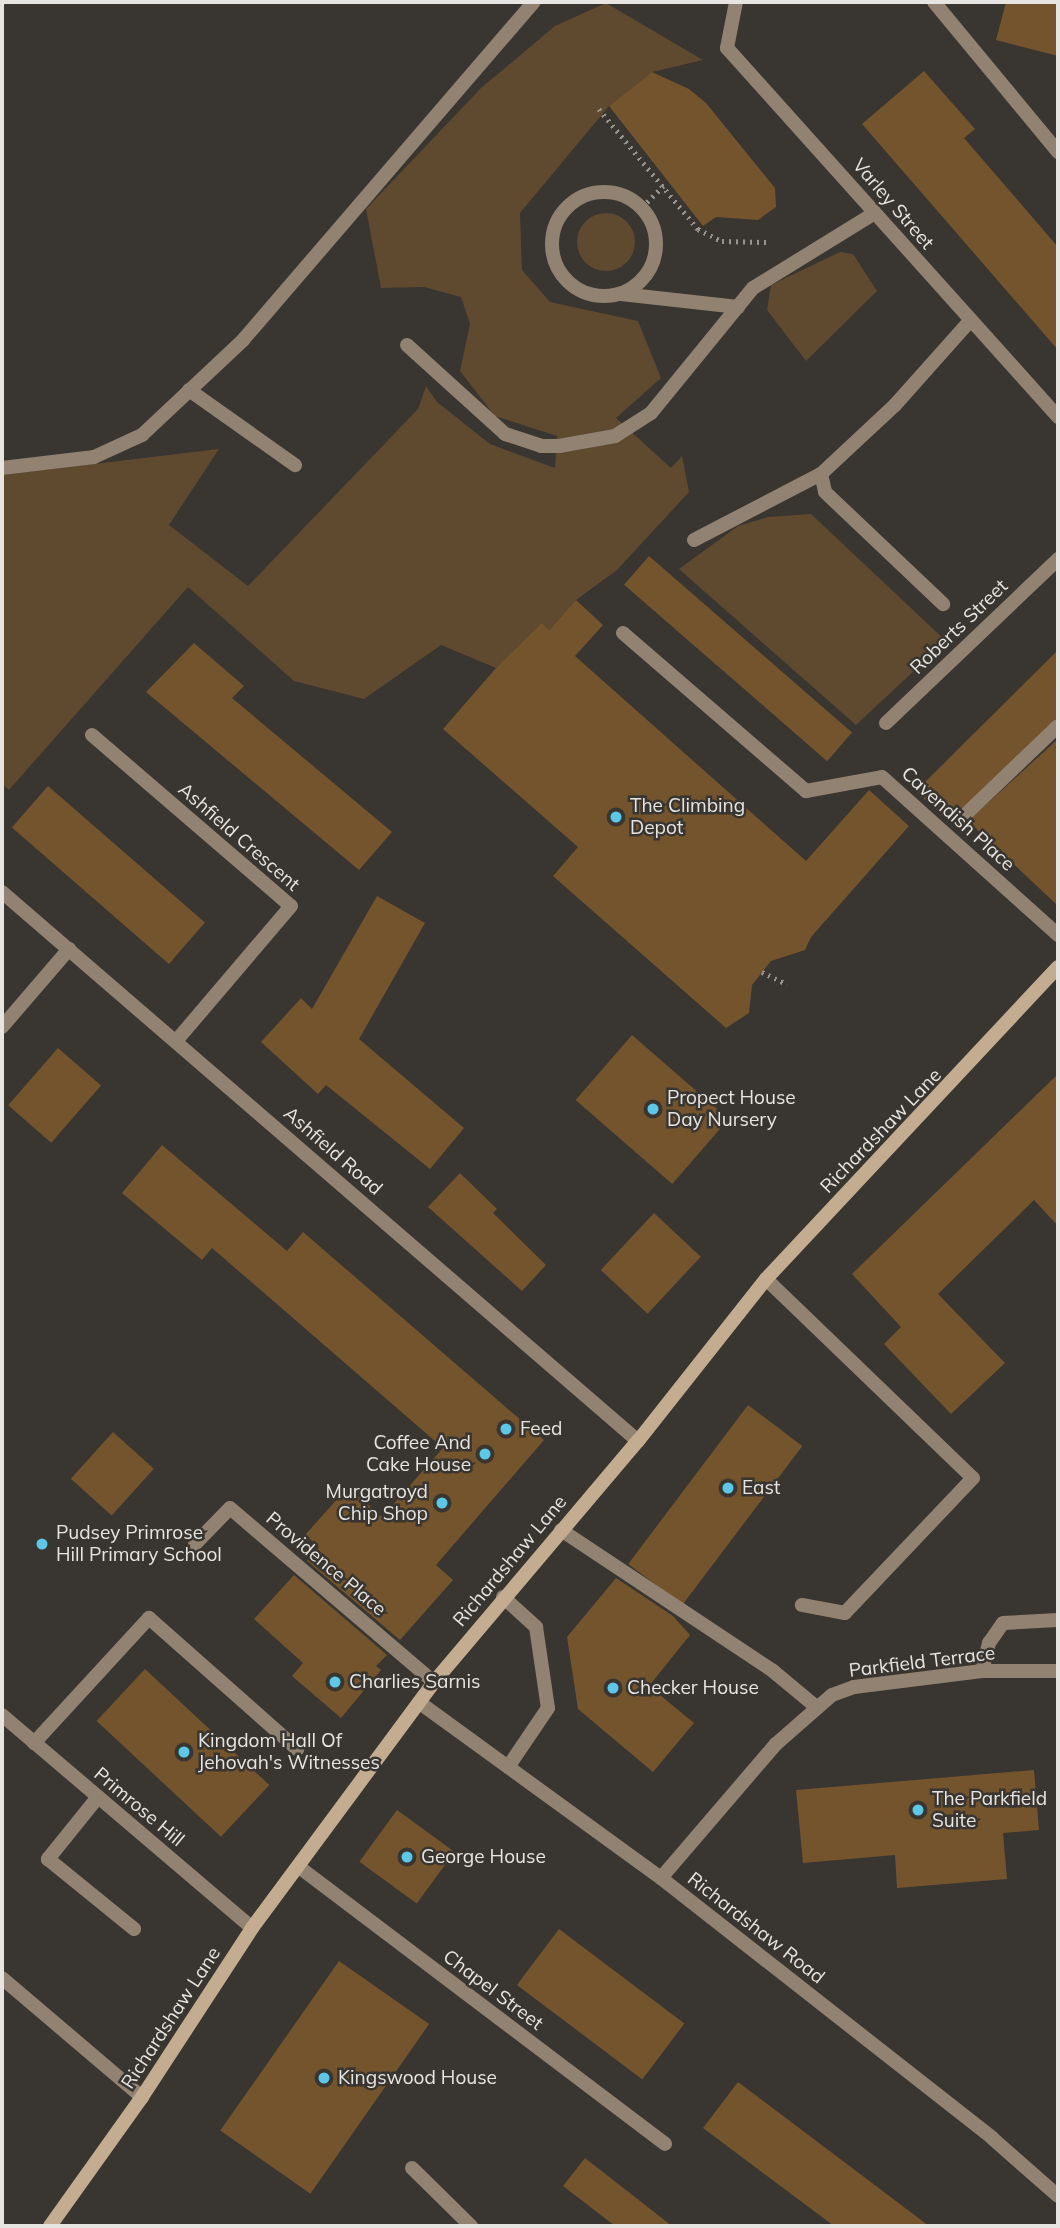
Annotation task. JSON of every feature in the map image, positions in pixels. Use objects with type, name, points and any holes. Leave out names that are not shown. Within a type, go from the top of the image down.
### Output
[{"type":"main road","name":"Richardshaw Lane","points":[[50,2226],[142,2097],[252,1928],[419,1703],[503,1597],[638,1441],[766,1279],[1058,967]]},
{"type":"street","points":[[2,468],[94,457],[142,435],[243,340],[534,2]]},
{"type":"street","points":[[934,2],[1058,152]]},
{"type":"street","name":"Varley Street","points":[[732,3],[727,48],[969,322],[1058,417]]},
{"type":"street","points":[[621,294],[649,273],[656,257],[652,222],[642,207],[628,196],[593,193],[576,199],[555,225],[553,258],[572,286],[603,297],[621,294],[738,307]]},
{"type":"street","points":[[407,345],[505,434],[541,446],[568,445],[615,436],[651,413],[753,288],[875,213]]},
{"type":"street","points":[[694,540],[821,474],[895,405],[969,322]]},
{"type":"street","points":[[189,390],[295,465]]},
{"type":"street","points":[[821,474],[825,492],[943,604]]},
{"type":"street","name":"Roberts Street","points":[[886,723],[1058,559]]},
{"type":"street","name":"Cavendish Place","points":[[623,633],[806,791],[882,777],[1058,934]]},
{"type":"street","points":[[968,812],[1058,726]]},
{"type":"street","name":"Ashfield Crescent","points":[[92,735],[291,906],[176,1041]]},
{"type":"street","name":"Ashfield Road","points":[[2,892],[638,1441]]},
{"type":"street","points":[[2,1027],[69,949]]},
{"type":"street","points":[[766,1279],[974,1478],[845,1613],[802,1605]]},
{"type":"street","name":"Providence Place","points":[[195,1544],[230,1508],[435,1682]]},
{"type":"street","points":[[561,1530],[773,1671],[816,1706]]},
{"type":"street","points":[[503,1597],[537,1627],[548,1708],[508,1767]]},
{"type":"street","points":[[34,1742],[149,1618],[297,1749]]},
{"type":"street","points":[[982,1671],[989,1643],[1003,1623],[1058,1620]]},
{"type":"street","name":"Parkfield Terrace","points":[[661,1878],[776,1744],[816,1706],[855,1687],[982,1671],[1058,1671]]},
{"type":"street","name":"Richardshaw Road","points":[[419,1703],[661,1878],[992,2138],[1058,2196]]},
{"type":"street","name":"Primrose Hill","points":[[2,1715],[252,1928]]},
{"type":"street","points":[[98,1797],[48,1859],[134,1928]]},
{"type":"street","name":"Chapel Street","points":[[299,1867],[665,2144]]},
{"type":"street","points":[[2,1979],[142,2097]]},
{"type":"street","points":[[412,2168],[471,2226]]},
{"type":"path","points":[[599,109],[698,229],[722,241],[778,241]]},
{"type":"path","points":[[642,207],[663,186]]},
{"type":"path","points":[[762,972],[787,984]]},
{"type":"shaded area","points":[[606,3],[703,60],[652,72],[609,106],[520,213],[522,270],[550,302],[638,321],[661,378],[616,418],[671,468],[682,456],[689,492],[617,570],[576,600],[549,630],[543,624],[496,668],[441,645],[364,699],[294,681],[188,587],[9,790],[2,784],[2,475],[219,449],[169,525],[248,586],[418,409],[426,386],[437,402],[490,444],[555,468],[557,436],[495,416],[460,371],[470,324],[461,297],[424,287],[381,288],[366,209],[481,88],[555,26]]},
{"type":"shaded area","points":[[600,213],[612,213],[627,221],[635,236],[635,248],[627,263],[612,271],[600,271],[585,263],[577,248],[577,236],[585,221]]},
{"type":"shaded area","points":[[840,252],[853,254],[877,291],[806,361],[767,310],[771,285]]},
{"type":"shaded area","points":[[811,514],[946,641],[856,725],[679,569],[738,526],[768,517]]},
{"type":"building","points":[[1006,2],[1058,2],[1058,56],[996,40]]},
{"type":"building","points":[[924,71],[975,129],[964,138],[1058,247],[1058,350],[862,124]]},
{"type":"building","points":[[652,72],[689,89],[706,103],[775,188],[776,207],[758,220],[716,217],[703,226],[609,106]]},
{"type":"building","points":[[649,556],[852,732],[827,761],[624,585]]},
{"type":"building","name":"The Climbing Depot","points":[[576,600],[603,625],[575,656],[806,861],[869,790],[909,826],[811,937],[805,950],[771,961],[752,985],[749,1013],[726,1028],[553,876],[578,847],[443,729],[496,668],[542,623],[549,630]]},
{"type":"building","points":[[194,643],[244,686],[232,698],[392,832],[359,870],[146,692]]},
{"type":"building","points":[[1058,650],[1058,717],[959,812],[953,807],[943,817],[916,791]]},
{"type":"building","points":[[1058,739],[1058,906],[968,821]]},
{"type":"building","points":[[48,786],[205,922],[169,964],[12,828]]},
{"type":"building","points":[[377,896],[425,923],[359,1039],[464,1128],[430,1169],[326,1085],[318,1094],[261,1042],[301,998],[312,1009]]},
{"type":"building","name":"Propect House Day Nursery","points":[[632,1035],[729,1119],[672,1184],[576,1100]]},
{"type":"building","points":[[58,1048],[101,1085],[51,1143],[8,1105]]},
{"type":"building","points":[[1058,1074],[1058,1226],[1034,1200],[938,1294],[1005,1363],[951,1414],[884,1344],[901,1327],[852,1274]]},
{"type":"building","points":[[162,1145],[287,1251],[303,1232],[544,1440],[436,1565],[453,1580],[400,1640],[307,1561],[319,1547],[305,1535],[348,1487],[382,1517],[443,1448],[212,1248],[202,1260],[122,1193]]},
{"type":"building","points":[[460,1173],[497,1209],[493,1213],[546,1265],[522,1291],[428,1207]]},
{"type":"building","points":[[654,1213],[701,1257],[648,1314],[601,1270]]},
{"type":"building","name":"East","points":[[748,1405],[802,1446],[683,1605],[628,1564]]},
{"type":"building","points":[[113,1432],[154,1469],[112,1516],[71,1479]]},
{"type":"building","points":[[294,1575],[387,1655],[376,1666],[381,1670],[341,1718],[292,1676],[303,1663],[254,1619]]},
{"type":"building","name":"Checker House","points":[[616,1578],[673,1616],[690,1635],[649,1686],[694,1723],[653,1772],[578,1709],[567,1637]]},
{"type":"building","name":"Kingdom Hall Of Jehovah's Witnesses","points":[[145,1669],[269,1785],[221,1837],[97,1721]]},
{"type":"building","name":"The Parkfield Suite","points":[[1034,1770],[1039,1830],[1003,1833],[1007,1879],[897,1888],[895,1855],[803,1863],[796,1790]]},
{"type":"building","name":"George House","points":[[397,1810],[454,1852],[417,1904],[359,1862]]},
{"type":"building","points":[[559,1929],[684,2023],[642,2079],[517,1985]]},
{"type":"building","name":"Kingswood House","points":[[339,1961],[429,2024],[310,2194],[220,2131]]},
{"type":"building","points":[[738,2082],[929,2226],[834,2226],[703,2128]]},
{"type":"building","points":[[585,2158],[672,2226],[615,2226],[563,2186]]},
{"type":"place","name":"The Climbing Depot","points":[[616,817]]},
{"type":"place","name":"Propect House Day Nursery","points":[[653,1109]]},
{"type":"place","name":"Feed","points":[[506,1429]]},
{"type":"place","name":"Coffee And Cake House","points":[[485,1454]]},
{"type":"place","name":"East","points":[[728,1488]]},
{"type":"place","name":"Murgatroyd Chip Shop","points":[[442,1503]]},
{"type":"place","name":"Pudsey Primrose Hill Primary School","points":[[42,1544]]},
{"type":"place","name":"Charlies Sarnis","points":[[335,1682]]},
{"type":"place","name":"Checker House","points":[[613,1688]]},
{"type":"place","name":"Kingdom Hall Of Jehovah's Witnesses","points":[[184,1752]]},
{"type":"place","name":"The Parkfield Suite","points":[[918,1810]]},
{"type":"place","name":"George House","points":[[407,1857]]},
{"type":"place","name":"Kingswood House","points":[[324,2078]]}]
